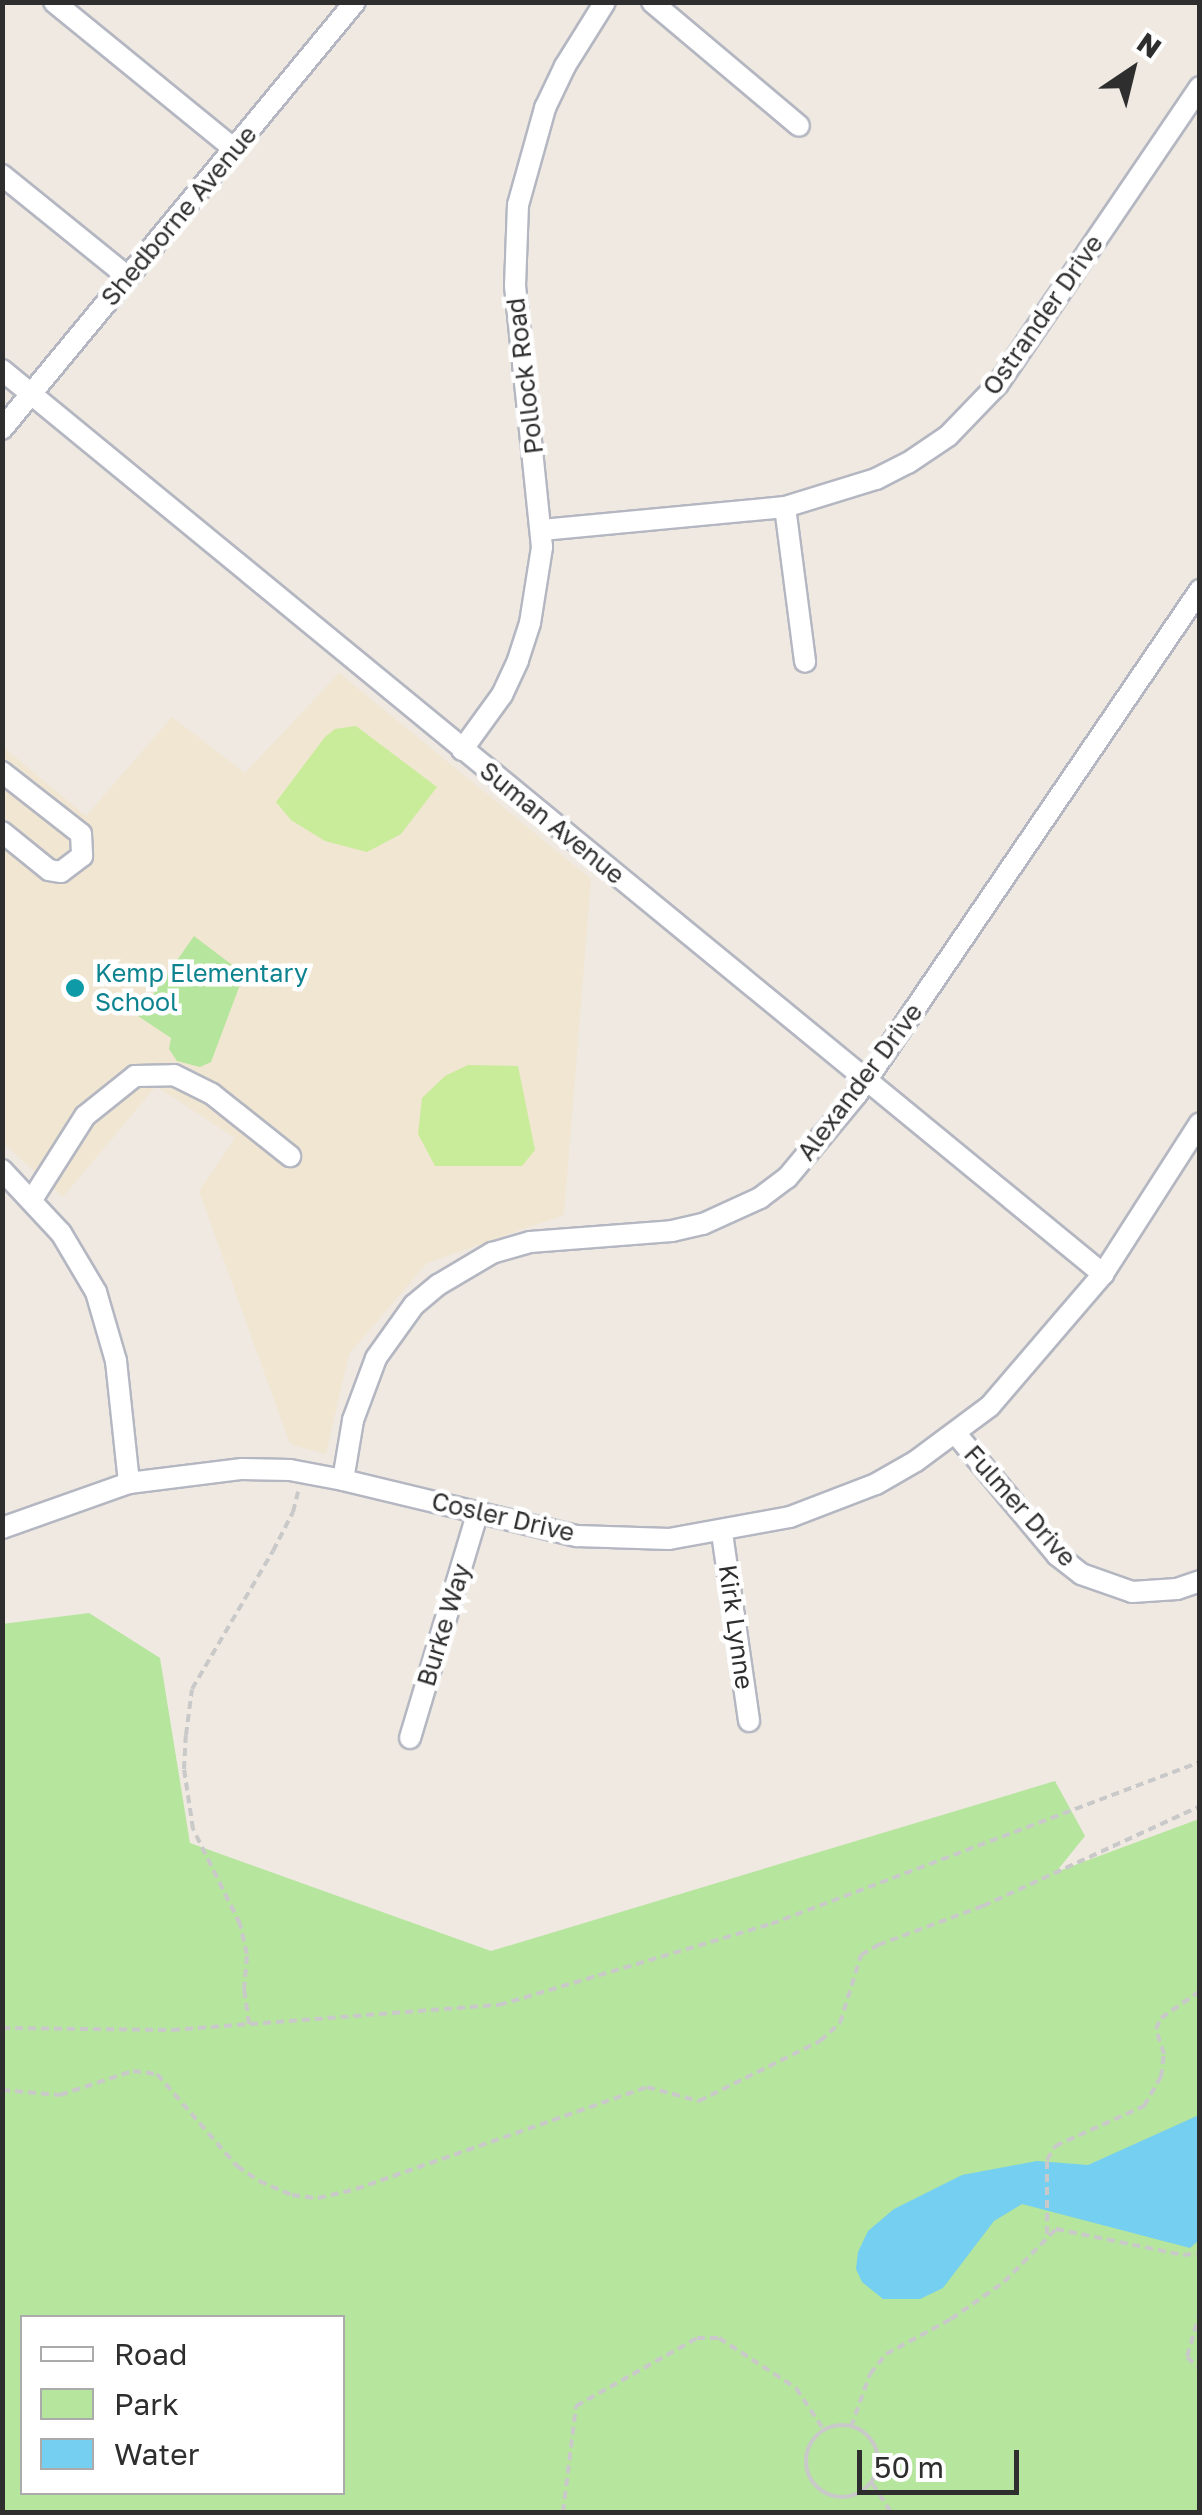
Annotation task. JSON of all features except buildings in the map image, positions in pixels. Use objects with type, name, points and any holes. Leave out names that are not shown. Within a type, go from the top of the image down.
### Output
[{"type":"street","points":[[54,2],[234,149]]},
{"type":"street","name":"Pollock Road","points":[[462,750],[502,695],[518,660],[538,586],[542,530],[515,286],[518,205],[545,108],[564,66],[605,2]]},
{"type":"street","points":[[652,2],[799,126]]},
{"type":"street","name":"Shedborne Avenue","points":[[2,429],[349,4]]},
{"type":"street","name":"Ostrander Drive","points":[[542,530],[785,506],[876,478],[908,462],[974,412],[998,384],[1200,86]]},
{"type":"street","points":[[2,174],[128,277]]},
{"type":"street","name":"Suman Avenue","points":[[2,370],[1103,1274]]},
{"type":"street","points":[[785,506],[805,662]]},
{"type":"street","name":"Alexander Drive","points":[[343,1480],[353,1420],[376,1358],[414,1306],[438,1285],[492,1254],[530,1242],[672,1231],[732,1213],[787,1178],[866,1082],[1200,590]]},
{"type":"street","points":[[2,772],[81,834],[82,856],[61,872],[49,870],[2,832]]},
{"type":"street","points":[[33,1198],[85,1116],[135,1076],[174,1076],[212,1094],[290,1156]]},
{"type":"street","name":"Cosler Drive","points":[[2,1528],[129,1483],[242,1469],[303,1472],[343,1480],[577,1536],[669,1539],[722,1532],[834,1502],[890,1476],[956,1434],[1020,1375],[1103,1274],[1200,1124]]},
{"type":"street","points":[[2,1170],[33,1198],[83,1266],[102,1309],[116,1361],[129,1483]]},
{"type":"street","name":"Fulmer Drive","points":[[956,1434],[1057,1555],[1081,1574],[1132,1592],[1177,1589],[1200,1581]]},
{"type":"street","name":"Burke Way","points":[[410,1738],[478,1512]]},
{"type":"street","name":"Kirk Lynne","points":[[722,1532],[749,1721]]},
{"type":"path","points":[[249,2024],[244,1990],[247,1954],[240,1924],[193,1829],[184,1770],[186,1735],[192,1689],[294,1512],[303,1472]]},
{"type":"path","points":[[2,2028],[172,2030],[499,2005],[771,1924],[1200,1762]]},
{"type":"path","points":[[2,2090],[60,2095],[133,2071],[157,2074],[237,2166],[259,2181],[292,2195],[318,2198],[356,2189],[648,2087],[698,2102],[820,2041],[840,2023],[861,1955],[983,1906],[1200,1806]]},
{"type":"path","points":[[1048,2236],[1047,2160],[1055,2146],[1144,2106],[1161,2077],[1164,2054],[1156,2029],[1161,2018],[1200,1990]]},
{"type":"path","points":[[851,2427],[870,2374],[886,2354],[951,2319],[1004,2282],[1056,2229],[1167,2252],[1200,2253]]},
{"type":"path","points":[[1200,2310],[1187,2358],[1200,2369]]},
{"type":"path","points":[[563,2512],[576,2406],[697,2338],[719,2338],[796,2388],[824,2430]]},
{"type":"path","points":[[851,2427],[869,2437],[875,2448],[876,2472],[871,2482],[852,2496],[841,2497],[820,2490],[812,2481],[807,2470],[808,2448],[824,2430],[851,2427]]},
{"type":"path","points":[[871,2482],[891,2512]]},
{"type":"shaded area","points":[[339,673],[591,879],[564,1215],[427,1263],[349,1354],[326,1454],[290,1444],[199,1191],[235,1138],[156,1086],[63,1197],[3,1143],[2,746],[86,816],[172,717],[245,773]]},
{"type":"green space","points":[[356,726],[437,787],[401,834],[367,852],[325,841],[291,820],[276,802],[325,737],[335,729]]},
{"type":"green space","points":[[194,936],[244,974],[211,1062],[200,1067],[177,1061],[169,1049],[171,1038],[138,1016]]},
{"type":"green space","points":[[468,1065],[518,1066],[535,1150],[522,1166],[435,1166],[418,1134],[422,1098],[445,1076]]},
{"type":"green space","points":[[89,1613],[160,1658],[190,1843],[491,1951],[1055,1781],[1085,1836],[1056,1872],[1199,1819],[1199,2512],[3,2512],[2,1624]]},
{"type":"water","points":[[1199,2115],[1199,2240],[1190,2248],[1022,2204],[994,2221],[943,2288],[920,2299],[883,2299],[862,2282],[856,2269],[858,2252],[868,2231],[894,2209],[962,2175],[1037,2161],[1088,2165]]},
{"type":"place","name":"Kemp Elementary School","points":[[75,988]]}]
